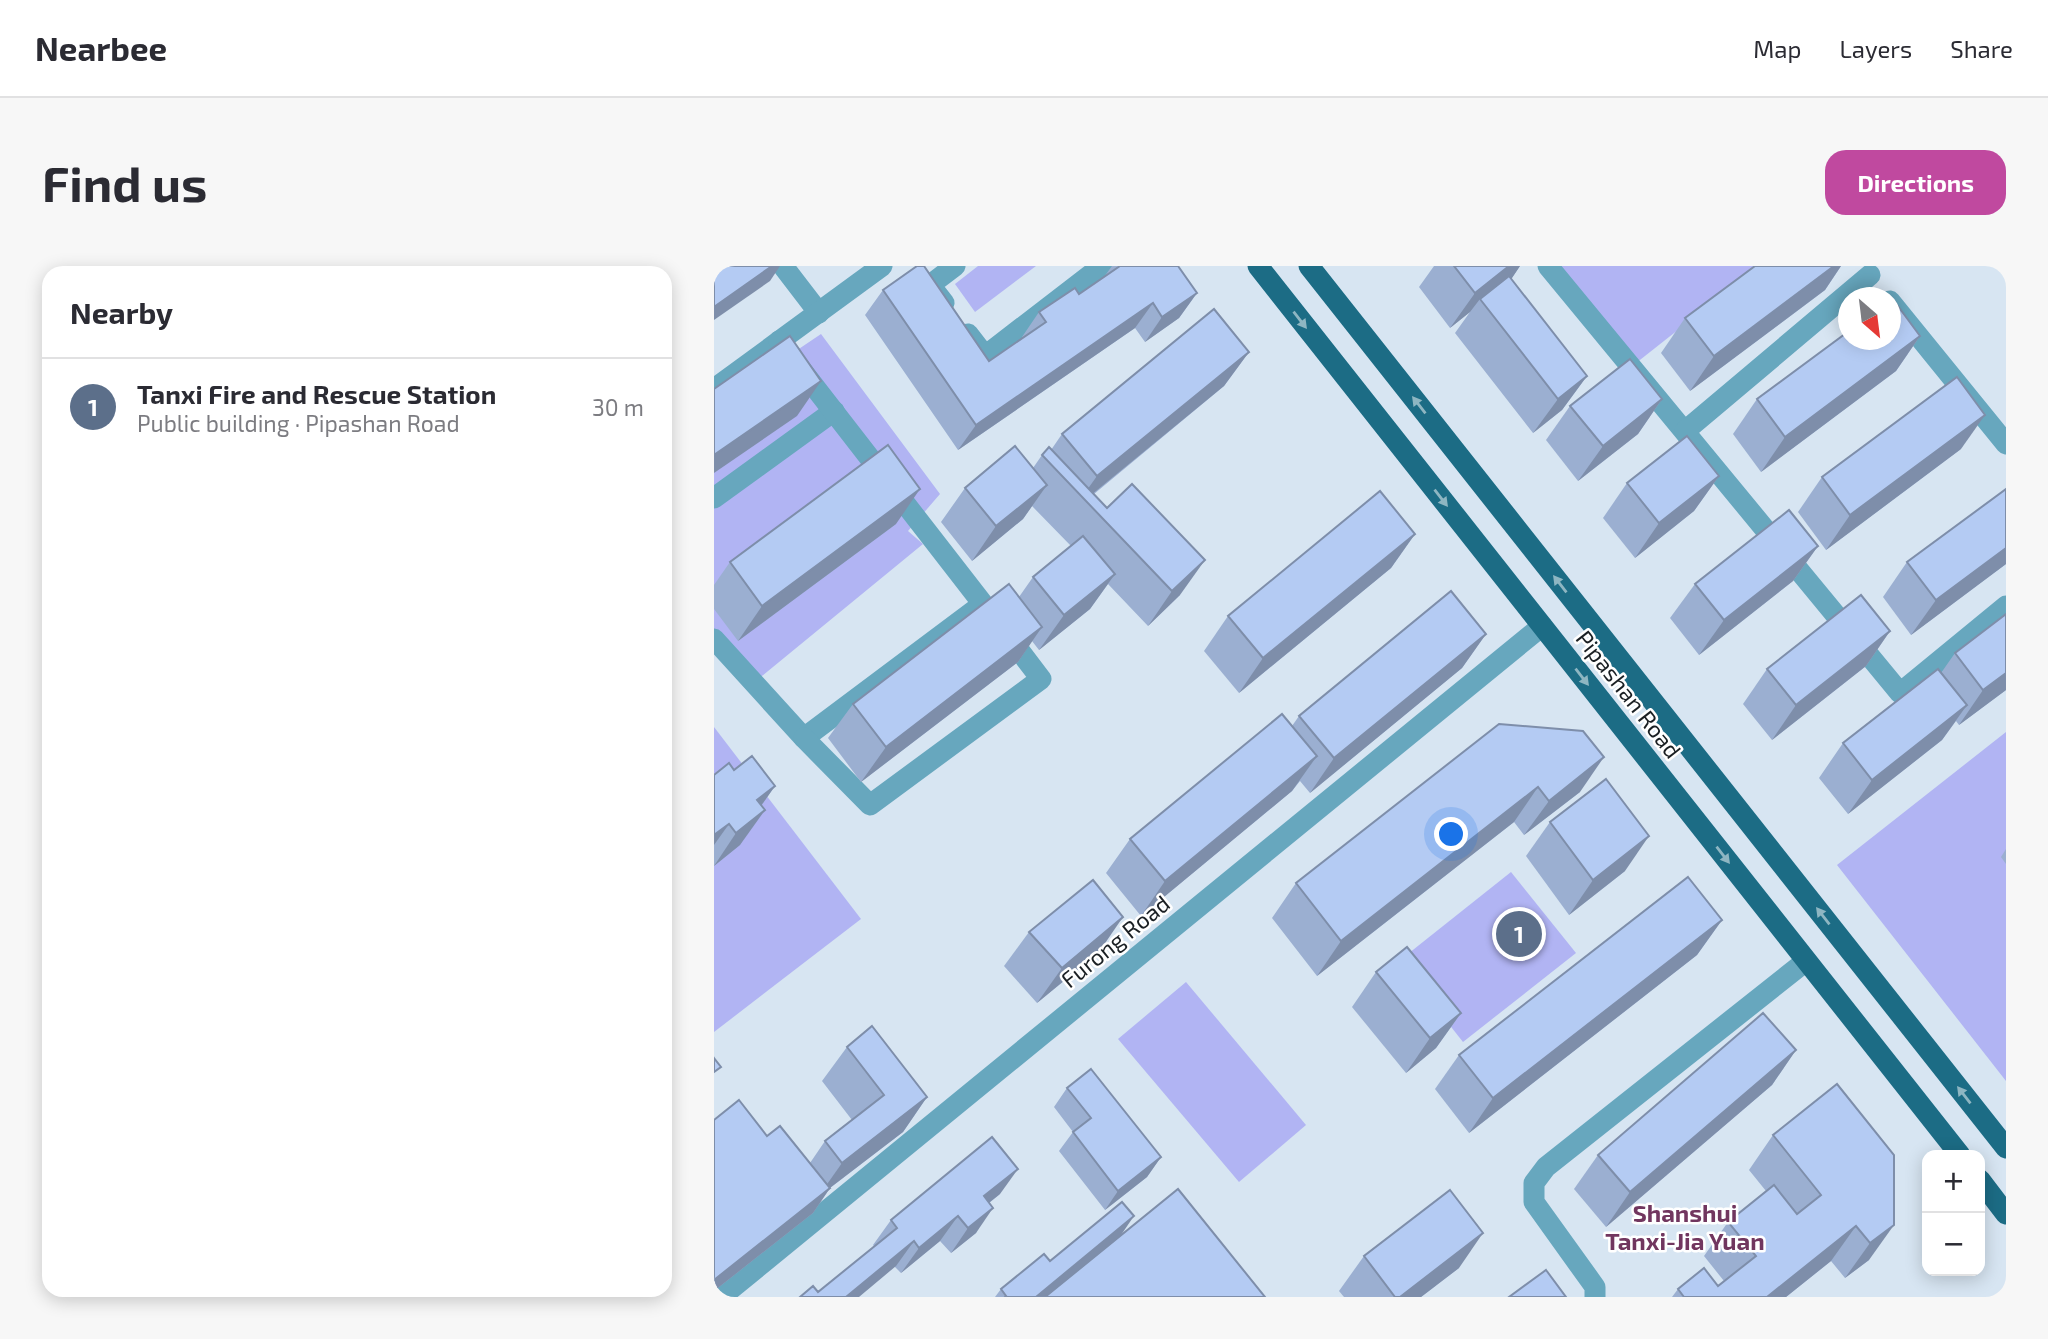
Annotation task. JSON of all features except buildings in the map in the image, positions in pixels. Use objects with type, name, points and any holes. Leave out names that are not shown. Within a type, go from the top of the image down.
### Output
[{"type":"main road","name":"Pipashan Road","points":[[1258,266],[1956,1150]]},
{"type":"main road","name":"Pipashan Road","points":[[1309,266],[2006,1148]]},
{"type":"main road","points":[[1985,1187],[2006,1214]]},
{"type":"street","points":[[783,266],[819,313]]},
{"type":"street","points":[[714,389],[882,266]]},
{"type":"street","points":[[955,266],[930,285],[985,356],[1102,266]]},
{"type":"street","points":[[1548,266],[1900,693],[2006,606]]},
{"type":"street","points":[[1685,431],[1866,270],[1879,287]]},
{"type":"street","points":[[1901,314],[2006,444]]},
{"type":"street","points":[[714,639],[804,738],[870,805],[1041,679],[779,341]]},
{"type":"street","points":[[714,499],[834,411]]},
{"type":"street","points":[[804,738],[983,604]]},
{"type":"street","name":"Furong Road","points":[[721,1297],[1542,626]]},
{"type":"street","points":[[1595,1297],[1595,1287],[1534,1202],[1535,1183],[1546,1167],[1806,961]]},
{"type":"shaded area","points":[[978,266],[1036,266],[975,312],[955,284]]},
{"type":"shaded area","points":[[1548,266],[1759,266],[1631,367]]},
{"type":"shaded area","points":[[821,334],[940,494],[908,531],[923,544],[746,689],[714,652],[714,406]]},
{"type":"shaded area","points":[[714,727],[861,919],[714,1032]]},
{"type":"shaded area","points":[[2006,732],[2006,1081],[1837,865]]},
{"type":"shaded area","points":[[1511,872],[1576,953],[1463,1042],[1399,961]]},
{"type":"shaded area","points":[[1186,982],[1306,1125],[1239,1182],[1118,1039]]},
{"type":"place","name":"Tanxi Fire and Rescue Station","points":[[1519,934]]},
{"type":"district","name":"Shanshui Tanxi-Jia Yuan","points":[[1685,1226]]}]
